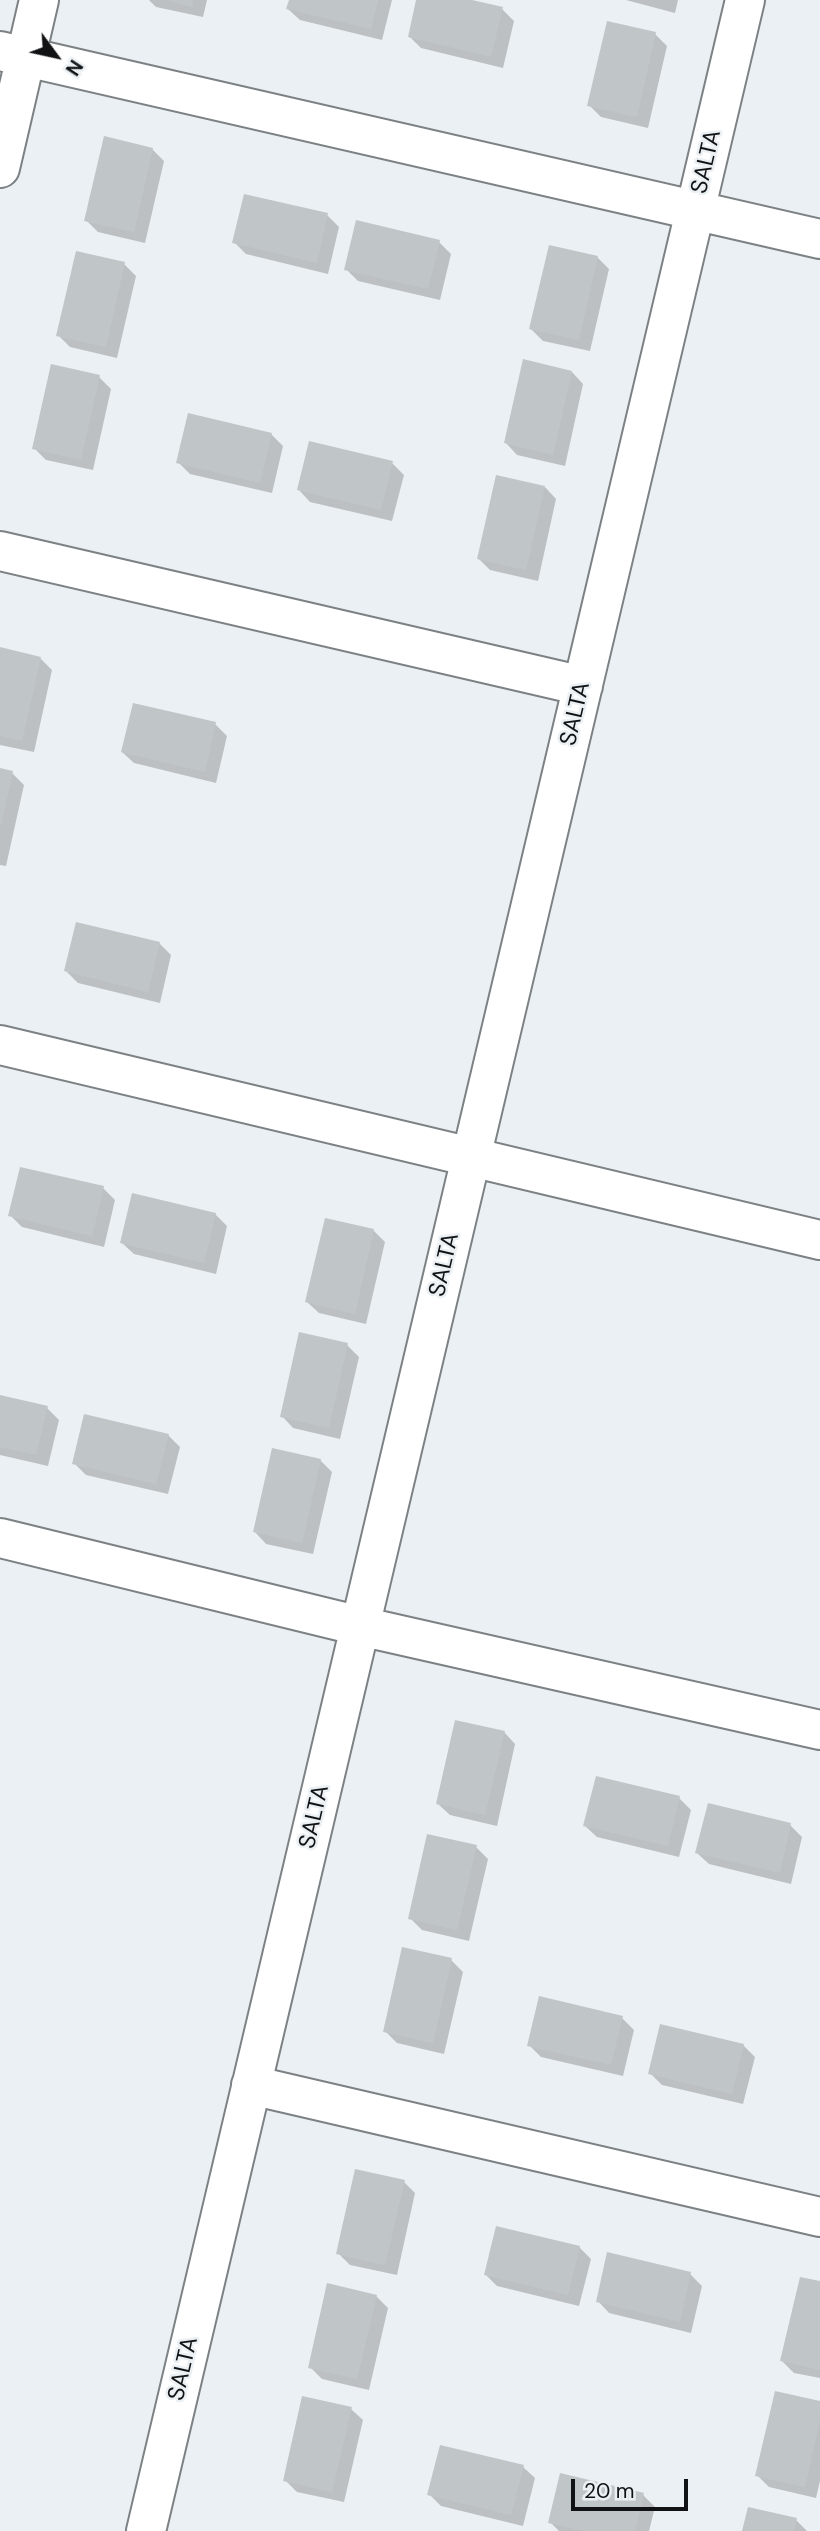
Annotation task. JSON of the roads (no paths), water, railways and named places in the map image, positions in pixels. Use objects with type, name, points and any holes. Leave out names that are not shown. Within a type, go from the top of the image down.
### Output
[{"type":"street","points":[[0,168],[13,54],[39,0]]},
{"type":"street","name":"SALTA","points":[[146,2531],[745,0]]},
{"type":"street","points":[[13,54],[820,239]]},
{"type":"street","points":[[0,551],[583,686]]},
{"type":"street","points":[[0,1045],[820,1240]]},
{"type":"street","points":[[0,1538],[360,1626],[820,1730]]},
{"type":"street","points":[[251,2085],[820,2217]]}]
